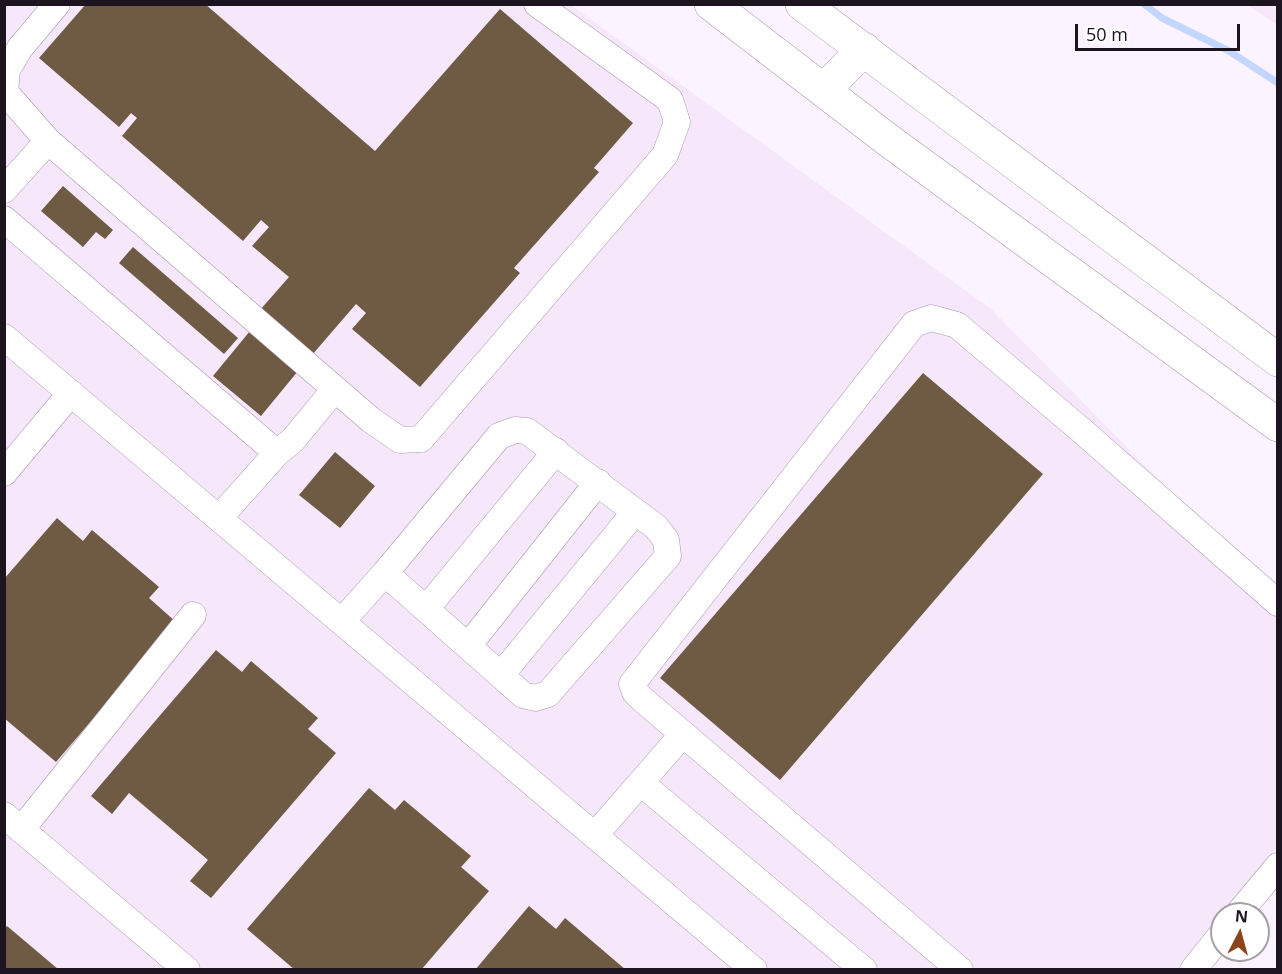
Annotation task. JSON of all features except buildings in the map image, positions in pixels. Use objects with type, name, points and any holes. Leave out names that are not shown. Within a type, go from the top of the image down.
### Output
[{"type":"highway","points":[[711,4],[888,140],[1278,425]]},
{"type":"highway","points":[[802,4],[1278,360]]},
{"type":"highway","points":[[824,90],[864,49]]},
{"type":"street","points":[[57,4],[20,48],[7,70],[5,92],[48,141],[371,420],[400,440],[421,439],[664,155],[677,122],[670,100],[537,4]]},
{"type":"street","points":[[4,190],[48,141]]},
{"type":"street","points":[[4,219],[277,453]]},
{"type":"street","points":[[960,969],[634,692],[632,684],[907,332],[914,324],[931,318],[957,325],[1081,430],[1278,603]]},
{"type":"street","points":[[4,337],[754,969]]},
{"type":"street","points":[[219,518],[277,453],[292,441],[335,389]]},
{"type":"street","points":[[4,473],[71,393]]},
{"type":"street","points":[[342,621],[499,436],[515,430],[527,430],[656,527],[666,540],[668,556],[548,694],[535,698],[523,694],[385,573]]},
{"type":"street","points":[[426,609],[556,451]]},
{"type":"street","points":[[468,646],[598,482]]},
{"type":"street","points":[[501,675],[635,512]]},
{"type":"street","points":[[187,969],[13,822],[193,615]]},
{"type":"street","points":[[595,836],[683,734]]},
{"type":"street","points":[[641,783],[864,969]]},
{"type":"street","points":[[1248,902],[1278,866]]},
{"type":"street","points":[[1193,969],[1210,948]]},
{"type":"shaded area","points":[[5,5],[571,5],[991,309],[1277,600],[1277,879],[1259,902],[1210,902],[1212,962],[1206,969],[5,970]]},
{"type":"shaded area","points":[[1248,5],[1277,5],[1277,25]]},
{"type":"waterway","points":[[1144,4],[1162,18],[1229,51],[1278,83]]}]
